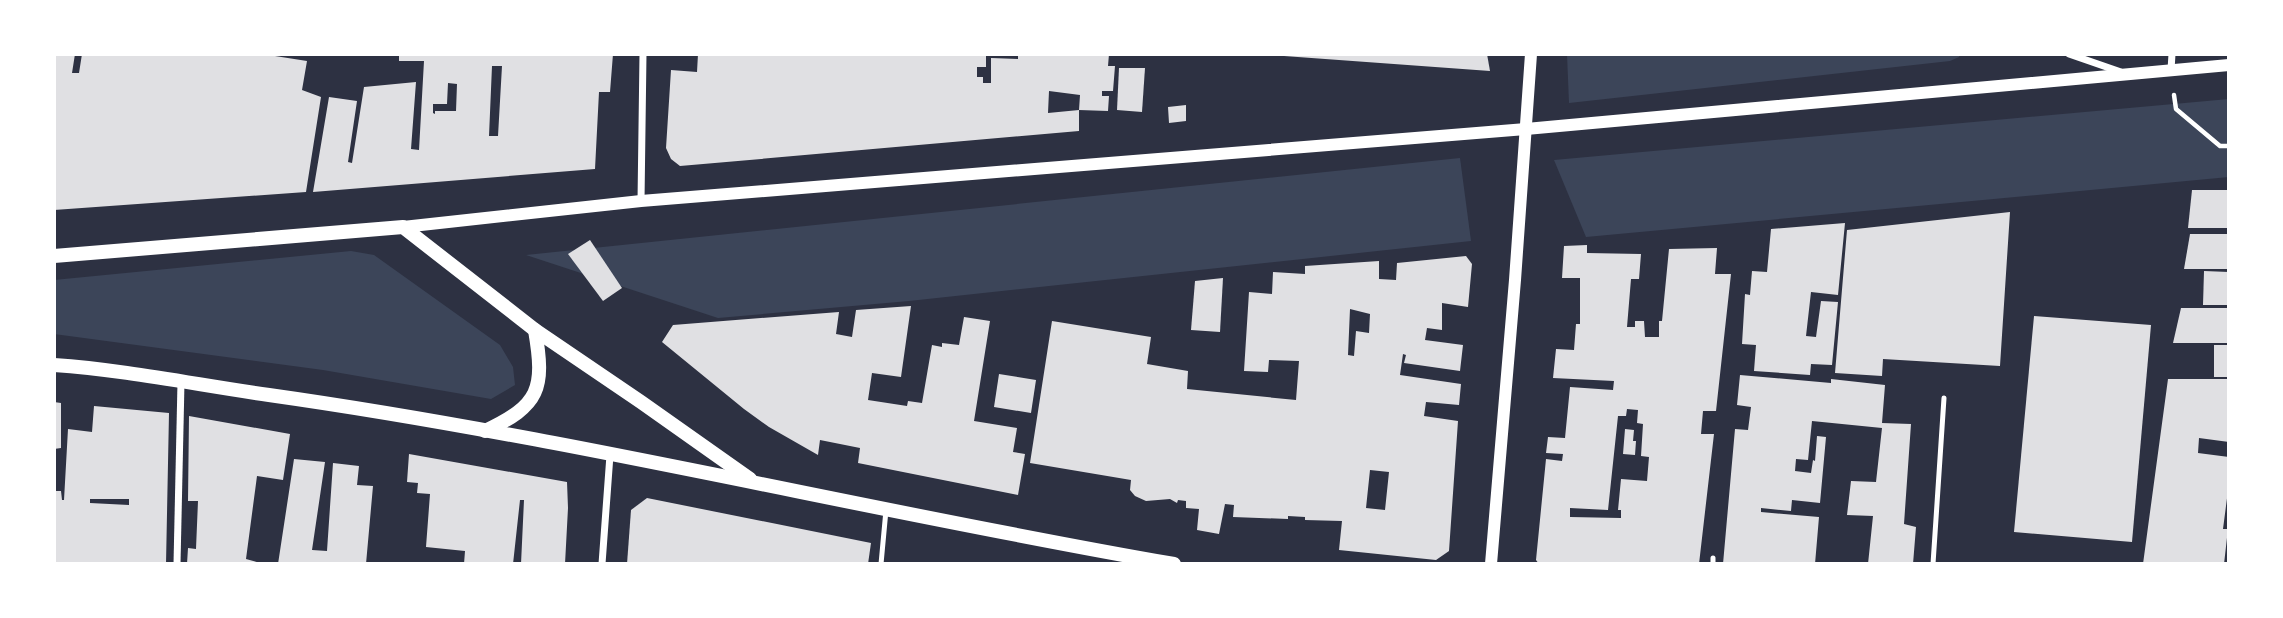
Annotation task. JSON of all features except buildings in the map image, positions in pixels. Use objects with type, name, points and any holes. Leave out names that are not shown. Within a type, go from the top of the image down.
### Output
[{"type":"main road","points":[[54,256],[403,227],[535,330],[755,483]]},
{"type":"main road","points":[[484,431],[520,412],[535,393],[540,373],[535,330]]},
{"type":"main road","points":[[54,365],[389,412],[1020,537],[1174,564]]},
{"type":"street","points":[[641,201],[643,54]]},
{"type":"street","points":[[1491,564],[1531,54]]},
{"type":"street","points":[[2070,54],[2128,74]]},
{"type":"street","points":[[2171,70],[2172,54]]},
{"type":"street","points":[[403,227],[641,201],[1526,129],[2229,65]]},
{"type":"street","points":[[177,564],[181,382]]},
{"type":"street","points":[[602,564],[610,455]]},
{"type":"lane","points":[[1933,564],[1944,398]]},
{"type":"lane","points":[[881,564],[887,510]]},
{"type":"path","points":[[2176,109],[2220,146],[2229,146]]},
{"type":"shaded area","points":[[1567,54],[1960,54],[1950,61],[1569,103]]},
{"type":"shaded area","points":[[2229,99],[2229,177],[1586,237],[1554,160]]},
{"type":"shaded area","points":[[1460,158],[1471,241],[909,301],[718,318],[526,255]]},
{"type":"shaded area","points":[[351,251],[374,255],[500,345],[513,367],[515,385],[491,399],[323,370],[54,334],[54,280]]}]
